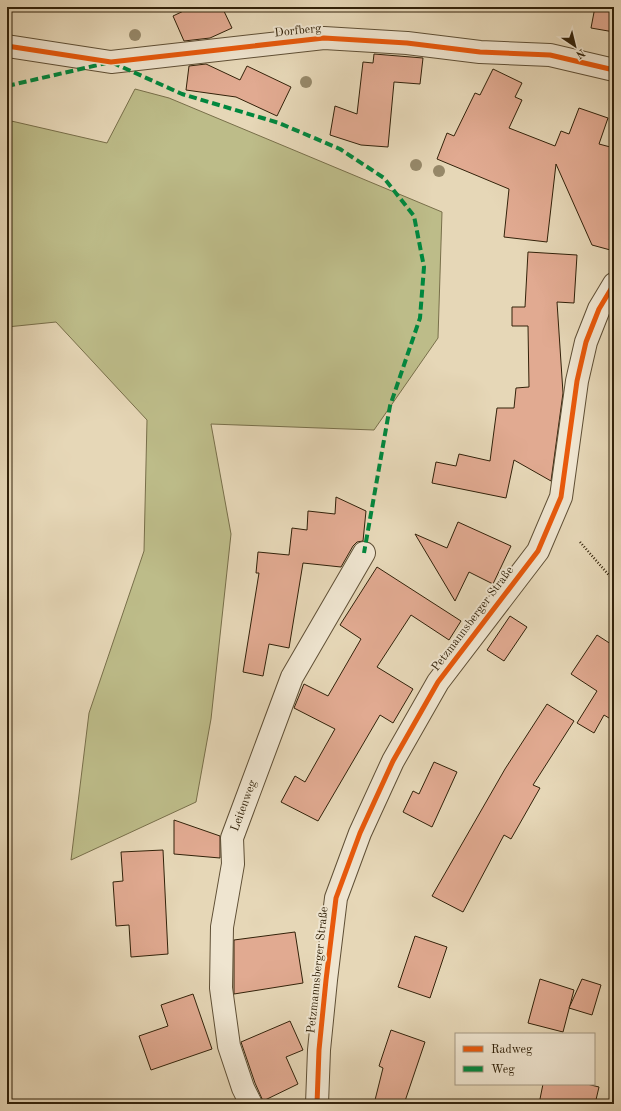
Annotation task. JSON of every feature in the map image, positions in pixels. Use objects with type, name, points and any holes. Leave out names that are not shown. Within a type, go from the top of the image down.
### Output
[{"type":"street","name":"Dorfberg","points":[[7,46],[111,62],[324,38],[407,43],[480,52],[550,55],[614,70]]},
{"type":"street","name":"Petzmannsberger Straße","points":[[317,1104],[319,1050],[336,898],[360,832],[393,761],[434,689],[538,550],[561,497],[577,381],[586,342],[599,309],[614,284]]},
{"type":"street","name":"Leitenweg","points":[[251,1104],[243,1088],[229,1046],[221,988],[222,927],[232,864],[232,838],[292,677],[364,553]]},
{"type":"path","points":[[580,542],[614,581]]},
{"type":"shaded area","points":[[135,89],[169,98],[442,212],[438,338],[374,430],[211,424],[231,534],[211,719],[196,802],[71,860],[89,713],[144,551],[147,420],[56,322],[7,327],[7,120],[107,143]]},
{"type":"building","points":[[192,7],[222,7],[232,28],[210,38],[184,41],[173,16]]},
{"type":"building","points":[[595,7],[614,7],[614,32],[591,28]]},
{"type":"building","points":[[374,54],[423,58],[420,84],[394,82],[388,147],[361,145],[330,135],[335,106],[357,114],[363,62],[373,63]]},
{"type":"building","points":[[206,64],[240,80],[247,66],[291,87],[277,116],[236,97],[186,90],[189,66]]},
{"type":"building","points":[[493,69],[522,83],[515,97],[522,100],[509,128],[555,146],[561,131],[569,134],[579,108],[608,118],[599,144],[614,148],[614,251],[592,245],[556,164],[547,242],[504,237],[509,189],[437,159],[447,133],[454,136],[475,93],[480,95]]},
{"type":"building","points":[[528,252],[577,255],[574,303],[557,302],[563,393],[551,481],[514,460],[506,498],[432,483],[436,462],[456,466],[459,454],[490,461],[497,408],[514,408],[516,388],[529,387],[528,326],[512,326],[512,307],[525,307]]},
{"type":"building","points":[[336,497],[366,511],[363,541],[357,542],[353,546],[341,567],[303,563],[289,648],[269,644],[263,676],[243,672],[259,573],[256,573],[258,552],[289,555],[292,528],[307,530],[308,511],[335,514]]},
{"type":"building","points":[[458,522],[511,546],[493,584],[469,572],[455,601],[415,534],[447,548]]},
{"type":"building","points":[[377,567],[461,621],[449,640],[411,615],[377,667],[413,689],[393,723],[380,715],[318,821],[281,802],[295,776],[305,782],[335,729],[294,708],[304,684],[328,696],[361,639],[340,625]]},
{"type":"building","points":[[510,616],[527,627],[504,661],[487,650]]},
{"type":"building","points":[[597,635],[614,646],[614,721],[604,715],[594,733],[577,723],[597,691],[571,674]]},
{"type":"building","points":[[547,704],[574,721],[533,785],[540,788],[511,839],[504,835],[463,912],[432,896],[505,769]]},
{"type":"building","points":[[434,762],[457,772],[432,827],[403,812],[413,791],[419,794]]},
{"type":"building","points":[[174,820],[220,836],[220,858],[174,854]]},
{"type":"building","points":[[163,850],[168,954],[131,957],[129,925],[116,926],[113,882],[123,881],[121,852]]},
{"type":"building","points":[[295,932],[303,983],[234,994],[234,940]]},
{"type":"building","points":[[415,936],[447,947],[430,998],[398,987]]},
{"type":"building","points":[[540,979],[574,990],[563,1032],[528,1023]]},
{"type":"building","points":[[582,979],[601,985],[592,1015],[569,1008]]},
{"type":"building","points":[[193,994],[212,1049],[151,1070],[139,1036],[168,1026],[161,1005]]},
{"type":"building","points":[[290,1021],[303,1050],[286,1057],[298,1084],[263,1101],[255,1083],[241,1042]]},
{"type":"building","points":[[391,1030],[425,1042],[404,1104],[374,1104],[383,1068],[379,1066]]},
{"type":"building","points":[[543,1085],[591,1085],[599,1087],[595,1104],[539,1104]]},
{"type":"marked path","points":[[7,86],[111,62],[182,94],[279,123],[340,149],[384,178],[414,216],[424,267],[420,318],[390,406],[364,553]]},
{"type":"cycle path","points":[[7,46],[111,62],[324,38],[407,43],[480,52],[550,55],[614,70]]},
{"type":"cycle path","points":[[317,1104],[319,1050],[336,898],[360,833],[393,761],[438,682],[538,551],[561,497],[577,381],[586,342],[599,309],[614,284]]}]
